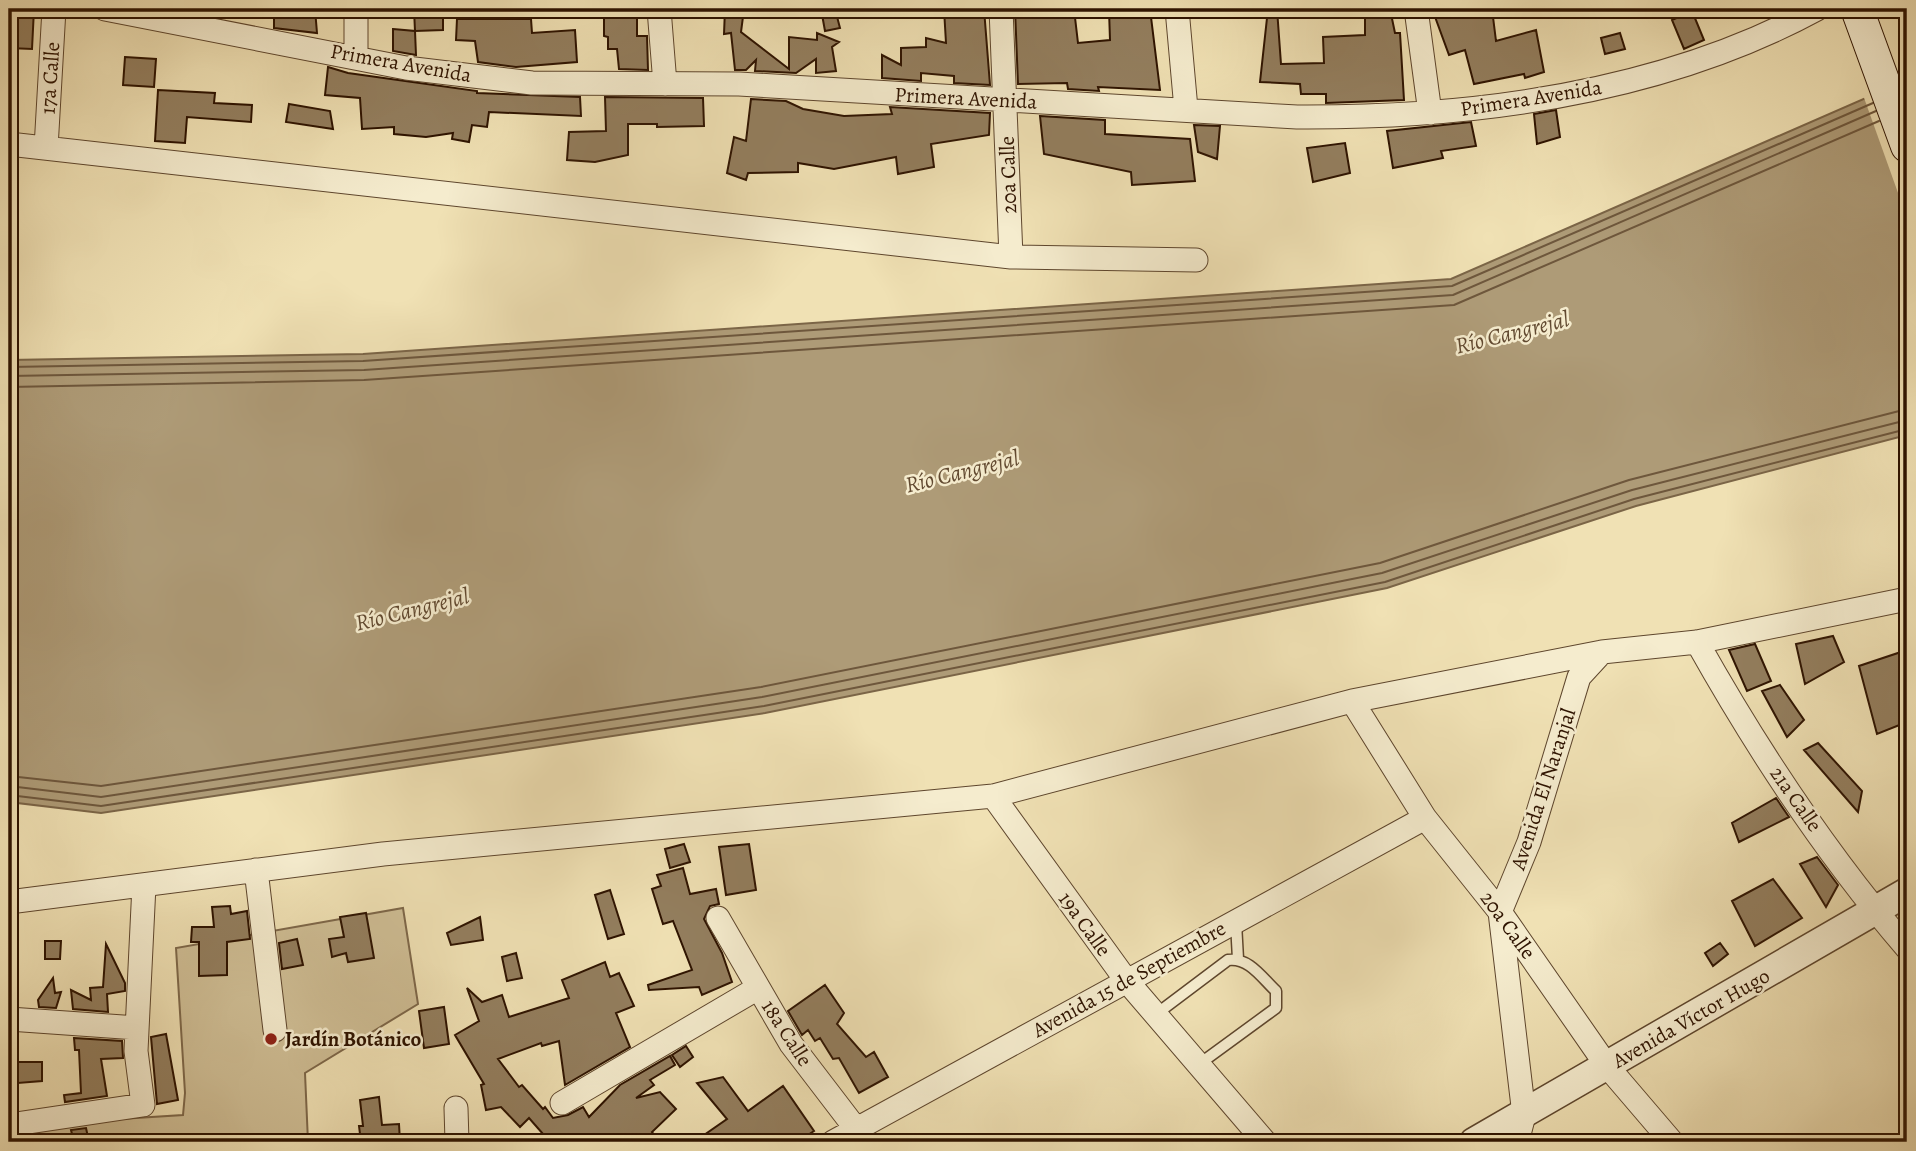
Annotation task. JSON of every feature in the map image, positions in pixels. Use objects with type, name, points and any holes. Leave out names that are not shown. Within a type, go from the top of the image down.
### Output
[{"type":"main road","points":[[1857,9],[1907,146]]},
{"type":"street","name":"17a Calle","points":[[46,148],[54,9]]},
{"type":"street","name":"Primera Avenida","points":[[105,9],[406,68],[532,83],[738,84],[1297,117],[1371,117],[1430,113],[1605,88],[1709,58],[1810,11]]},
{"type":"street","points":[[356,9],[356,57]]},
{"type":"street","points":[[659,9],[665,84]]},
{"type":"street","name":"20a Calle","points":[[1001,9],[1011,257]]},
{"type":"street","points":[[1177,9],[1186,109]]},
{"type":"street","points":[[1416,9],[1430,113]]},
{"type":"street","points":[[9,144],[1011,257],[1196,260]]},
{"type":"street","points":[[9,902],[383,854],[993,796],[1352,701],[1602,652],[1697,642],[1907,599]]},
{"type":"street","name":"21a Calle","points":[[1697,642],[1743,724],[1876,912],[1907,948]]},
{"type":"street","name":"Avenida El Naranjal","points":[[1517,1142],[1524,1115],[1500,912],[1529,842],[1579,677],[1602,652]]},
{"type":"street","name":"20a Calle","points":[[1352,701],[1425,818],[1500,912],[1607,1066],[1672,1142]]},
{"type":"street","name":"19a Calle","points":[[993,796],[1126,981],[1265,1142]]},
{"type":"street","name":"Avenida 15 de Septiembre","points":[[833,1142],[861,1136],[1126,981],[1425,818]]},
{"type":"street","points":[[256,870],[275,1030]]},
{"type":"street","points":[[9,1125],[143,1105],[136,1051],[144,885]]},
{"type":"street","name":"Avenida Víctor Hugo","points":[[1474,1142],[1907,892]]},
{"type":"street","name":"18a Calle","points":[[718,918],[791,1044],[861,1136]]},
{"type":"street","points":[[562,1103],[758,988]]},
{"type":"street","points":[[9,1019],[137,1028]]},
{"type":"street","points":[[456,1108],[457,1142]]},
{"type":"lane","points":[[1198,1065],[1276,1008],[1276,991],[1238,959],[1235,921]]},
{"type":"lane","points":[[1155,1015],[1228,960],[1238,959]]},
{"type":"shaded area","name":"Jardín Botánico","points":[[403,908],[418,1004],[305,1073],[308,1142],[9,1142],[9,1126],[183,1115],[185,1093],[176,948]]},
{"type":"water","name":"Río Cangrejal","points":[[1907,80],[1907,435],[1636,506],[1387,588],[765,713],[101,813],[9,802],[9,360],[363,354],[1451,279]]},
{"type":"pier","points":[[1903,78],[1907,89],[1907,218],[1863,95]]},
{"type":"building","points":[[9,9],[34,9],[32,49],[9,48]]},
{"type":"building","points":[[274,9],[315,9],[317,33],[274,28]]},
{"type":"building","points":[[414,9],[434,9],[434,14],[443,14],[443,30],[415,31]]},
{"type":"building","points":[[725,9],[744,9],[741,32],[789,69],[789,37],[817,40],[817,33],[839,42],[832,47],[836,71],[816,73],[816,59],[796,73],[755,71],[756,60],[746,70],[735,70],[731,33],[724,34]]},
{"type":"building","points":[[821,9],[835,9],[840,28],[825,31]]},
{"type":"building","points":[[944,9],[984,9],[990,85],[954,83],[954,76],[921,73],[921,81],[882,78],[882,55],[901,65],[901,48],[926,47],[926,38],[946,43]]},
{"type":"building","points":[[1015,9],[1074,9],[1078,43],[1110,40],[1109,10],[1150,9],[1160,90],[1098,87],[1099,91],[1068,89],[1067,83],[1018,84]]},
{"type":"building","points":[[1268,9],[1277,9],[1281,64],[1324,63],[1323,37],[1365,35],[1365,9],[1390,9],[1395,33],[1400,33],[1404,100],[1326,103],[1326,94],[1301,94],[1300,84],[1260,82]]},
{"type":"building","points":[[1436,9],[1492,9],[1496,41],[1536,30],[1544,72],[1525,78],[1524,74],[1474,84],[1465,50],[1449,55],[1434,14]]},
{"type":"building","points":[[1692,11],[1704,40],[1684,49],[1672,20]]},
{"type":"building","points":[[604,17],[637,17],[637,36],[647,36],[648,70],[619,69],[617,49],[608,49],[608,37],[604,36]]},
{"type":"building","points":[[457,19],[531,19],[532,33],[575,30],[577,62],[516,67],[478,62],[475,41],[456,40]]},
{"type":"building","points":[[393,29],[415,31],[416,55],[393,51]]},
{"type":"building","points":[[1620,33],[1625,49],[1605,54],[1601,38]]},
{"type":"building","points":[[125,57],[156,59],[154,87],[123,85]]},
{"type":"building","points":[[328,67],[348,73],[477,93],[580,97],[581,116],[489,112],[487,127],[472,125],[469,142],[452,139],[453,133],[426,137],[394,134],[394,127],[362,129],[360,98],[325,95]]},
{"type":"building","points":[[158,90],[215,93],[214,103],[252,105],[251,122],[187,117],[185,143],[155,141]]},
{"type":"building","points":[[605,97],[703,98],[704,126],[657,127],[657,124],[628,124],[628,155],[595,162],[567,160],[569,132],[606,131]]},
{"type":"building","points":[[751,99],[786,101],[803,109],[844,116],[892,114],[890,107],[990,113],[989,135],[931,144],[934,167],[898,174],[896,157],[834,169],[798,163],[798,172],[748,173],[746,180],[727,173],[734,137],[746,141]]},
{"type":"building","points":[[289,104],[330,111],[333,129],[286,122]]},
{"type":"building","points":[[1556,110],[1560,137],[1537,144],[1534,114]]},
{"type":"building","points":[[1040,116],[1105,120],[1105,134],[1190,139],[1195,181],[1132,185],[1131,172],[1044,154]]},
{"type":"building","points":[[1471,122],[1476,146],[1441,151],[1443,158],[1393,168],[1387,131]]},
{"type":"building","points":[[1194,125],[1220,126],[1217,159],[1198,152]]},
{"type":"building","points":[[1345,143],[1350,173],[1313,182],[1307,148]]},
{"type":"building","points":[[1833,636],[1844,662],[1805,684],[1796,644]]},
{"type":"building","points":[[1755,644],[1771,681],[1747,691],[1729,650]]},
{"type":"building","points":[[1907,650],[1907,722],[1877,734],[1859,666]]},
{"type":"building","points":[[1780,685],[1804,720],[1787,737],[1762,691]]},
{"type":"building","points":[[1818,743],[1862,791],[1858,812],[1804,750]]},
{"type":"building","points":[[1776,798],[1789,817],[1739,842],[1732,823]]},
{"type":"building","points":[[684,844],[690,862],[670,868],[665,849]]},
{"type":"building","points":[[749,844],[756,890],[726,895],[719,847]]},
{"type":"building","points":[[1817,857],[1838,885],[1826,907],[1800,864]]},
{"type":"building","points":[[683,868],[690,894],[716,889],[719,904],[710,906],[704,919],[722,953],[732,982],[702,995],[699,987],[649,990],[648,985],[692,970],[673,921],[663,924],[652,889],[661,886],[657,875]]},
{"type":"building","points":[[1773,879],[1802,918],[1755,946],[1732,901]]},
{"type":"building","points":[[610,890],[624,934],[608,939],[595,895]]},
{"type":"building","points":[[230,906],[231,914],[247,911],[250,939],[227,942],[227,975],[199,976],[199,942],[191,942],[192,927],[214,927],[212,907]]},
{"type":"building","points":[[366,913],[374,958],[348,962],[346,953],[332,957],[329,939],[344,937],[340,917]]},
{"type":"building","points":[[480,917],[483,940],[451,945],[447,933]]},
{"type":"building","points":[[297,939],[303,965],[282,969],[279,943]]},
{"type":"building","points":[[45,941],[61,941],[60,959],[45,959]]},
{"type":"building","points":[[1720,943],[1728,954],[1713,966],[1705,953]]},
{"type":"building","points":[[106,944],[125,983],[125,991],[107,994],[108,1012],[73,1009],[71,990],[91,1000],[90,988],[103,987]]},
{"type":"building","points":[[516,953],[522,978],[507,981],[502,957]]},
{"type":"building","points":[[605,962],[610,977],[619,973],[634,1006],[616,1013],[630,1047],[565,1085],[559,1041],[542,1046],[541,1043],[498,1059],[519,1087],[522,1085],[553,1118],[568,1115],[583,1107],[589,1117],[620,1085],[670,1056],[675,1065],[650,1080],[654,1085],[636,1098],[660,1092],[676,1109],[652,1132],[660,1142],[550,1142],[529,1118],[520,1127],[501,1107],[486,1110],[481,1085],[484,1084],[455,1035],[479,1021],[467,988],[482,1002],[502,995],[509,1017],[569,998],[562,980]]},
{"type":"building","points":[[53,978],[55,993],[61,992],[56,1008],[39,1007],[38,1000]]},
{"type":"building","points":[[825,985],[844,1013],[837,1024],[866,1057],[874,1052],[888,1077],[859,1093],[839,1058],[833,1059],[820,1038],[815,1041],[808,1030],[802,1035],[788,1011]]},
{"type":"building","points":[[444,1007],[449,1044],[424,1048],[419,1011]]},
{"type":"building","points":[[166,1034],[178,1100],[157,1104],[151,1037]]},
{"type":"building","points":[[74,1038],[122,1041],[123,1058],[101,1059],[107,1096],[65,1102],[64,1095],[81,1093],[79,1050],[75,1050]]},
{"type":"building","points":[[686,1046],[693,1057],[680,1067],[672,1055]]},
{"type":"building","points":[[17,1062],[42,1062],[42,1081],[18,1083]]},
{"type":"building","points":[[723,1077],[748,1111],[783,1086],[814,1131],[797,1142],[778,1142],[774,1136],[765,1142],[694,1142],[727,1119],[697,1083]]},
{"type":"building","points":[[379,1097],[382,1125],[399,1124],[400,1142],[361,1142],[359,1126],[363,1126],[360,1100]]},
{"type":"building","points":[[86,1128],[89,1142],[74,1142],[71,1130]]},
{"type":"place","name":"Jardín Botánico","points":[[271,1039]]}]
